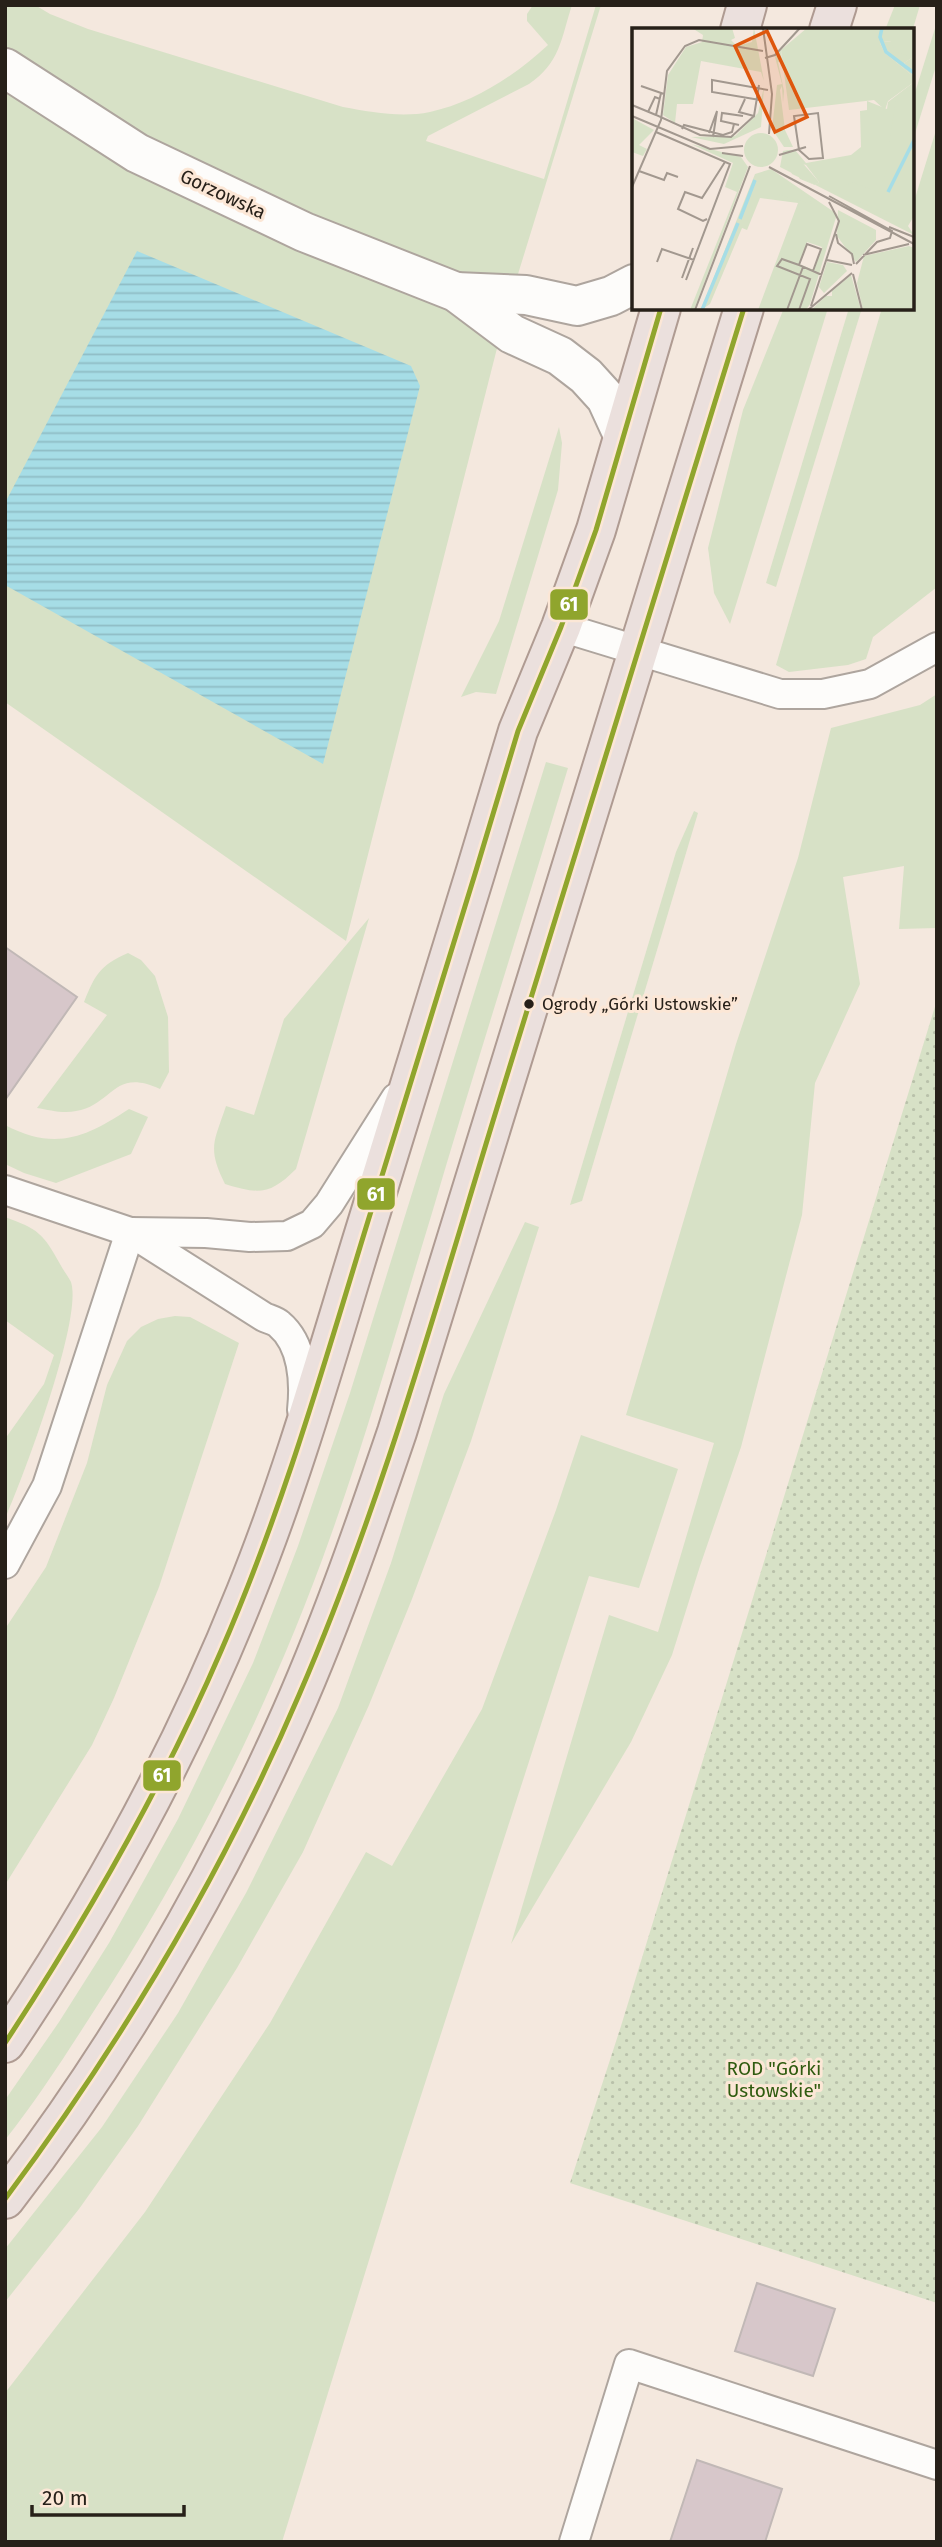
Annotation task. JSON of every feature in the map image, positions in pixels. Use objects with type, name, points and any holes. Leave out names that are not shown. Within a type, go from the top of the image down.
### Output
[{"type":"main road","points":[[741,28],[747,5]]},
{"type":"main road","points":[[830,28],[836,5]]},
{"type":"main road","points":[[5,2043],[121,1853],[171,1757],[246,1593],[300,1441],[518,731],[561,627],[596,530],[660,310]]},
{"type":"main road","points":[[5,2199],[76,2099],[167,1956],[210,1881],[253,1797],[316,1653],[365,1527],[397,1432],[743,310]]},
{"type":"street","name":"Gorzowska","points":[[5,68],[137,153],[304,232],[456,292],[512,334],[561,356],[586,376],[606,398],[623,435]]},
{"type":"street","name":"Gorzowska","points":[[456,292],[526,295],[577,306],[611,296],[632,286]]},
{"type":"lane","points":[[561,627],[780,694],[823,694],[870,684],[937,647]]},
{"type":"lane","points":[[130,1232],[287,1236],[312,1224],[329,1204],[415,1068]]},
{"type":"lane","points":[[5,1190],[130,1232],[279,1324],[295,1345],[304,1383],[300,1441]]},
{"type":"lane","points":[[5,1564],[47,1486],[130,1232]]},
{"type":"lane","points":[[574,2542],[629,2364],[937,2465]]},
{"type":"green space","points":[[5,5],[35,5],[88,29],[343,107],[386,114],[408,114],[446,108],[478,95],[508,77],[548,45],[527,21],[527,14],[533,5],[572,5],[558,49],[539,76],[529,84],[428,136],[426,141],[544,179],[596,5],[601,5],[506,313],[346,941],[5,702]]},
{"type":"green space","points":[[895,5],[920,5],[913,28],[886,28]]},
{"type":"green space","points":[[937,22],[937,63],[914,137],[914,96]]},
{"type":"green space","points":[[937,127],[937,587],[873,637],[866,659],[848,665],[789,672],[776,665],[881,310],[914,310],[914,202]]},
{"type":"green space","points":[[783,310],[827,310],[730,624],[714,593],[708,548],[743,410]]},
{"type":"green space","points":[[848,310],[861,310],[776,587],[766,583]]},
{"type":"green space","points":[[559,427],[562,443],[558,490],[496,694],[476,692],[461,697],[499,621]]},
{"type":"green space","points":[[937,694],[937,928],[899,929],[904,866],[843,877],[860,984],[815,1083],[802,1215],[741,1447],[672,1655],[631,1742],[511,1944],[609,1615],[658,1632],[714,1443],[626,1415],[736,1044],[798,858],[831,728],[920,705]]},
{"type":"green space","points":[[546,762],[568,768],[371,1415],[307,1598],[254,1722],[194,1843],[126,1960],[49,2080],[5,2140],[5,2100],[109,1943],[178,1819],[253,1663],[298,1546],[350,1393]]},
{"type":"green space","points":[[694,811],[698,813],[582,1201],[570,1205],[676,852]]},
{"type":"green space","points":[[369,918],[296,1169],[272,1188],[264,1190],[247,1190],[225,1184],[216,1162],[214,1145],[226,1106],[254,1115],[284,1019]]},
{"type":"green space","points":[[128,953],[141,960],[155,976],[168,1017],[169,1072],[160,1089],[132,1082],[114,1090],[98,1102],[76,1111],[37,1108],[107,1015],[84,1002],[95,978],[111,962]]},
{"type":"green space","name":"ROD \"Górki Ustowskie\"","points":[[937,1000],[937,2303],[570,2183],[621,2026]]},
{"type":"green space","points":[[129,1109],[148,1117],[131,1154],[56,1183],[5,1164],[5,1125],[39,1138],[69,1138],[84,1134]]},
{"type":"green space","points":[[5,1217],[25,1225],[44,1239],[71,1282],[72,1301],[61,1361],[7,1514],[5,1439],[44,1384],[54,1355],[5,1320]]},
{"type":"green space","points":[[525,1222],[539,1227],[471,1441],[369,1705],[303,1852],[237,1968],[138,2126],[79,2209],[5,2302],[5,2249],[102,2127],[178,2013],[246,1893],[338,1708],[391,1563],[444,1394]]},
{"type":"green space","points":[[190,1317],[239,1343],[159,1587],[114,1698],[92,1745],[5,1885],[5,1629],[46,1567],[87,1463],[107,1385],[127,1341],[141,1327],[158,1319]]},
{"type":"green space","points":[[581,1435],[678,1469],[639,1588],[589,1576],[395,2176],[282,2542],[5,2542],[5,2393],[145,2212],[270,2023],[366,1852],[392,1866],[482,1709]]},
{"type":"water","points":[[137,251],[411,366],[420,386],[323,764],[5,585],[5,503]]},
{"type":"building","points":[[5,947],[77,997],[5,1100]]},
{"type":"building","points":[[757,2283],[835,2309],[813,2376],[735,2351]]},
{"type":"building","points":[[697,2460],[782,2489],[765,2542],[670,2542]]},
{"type":"transit line","name":"61","points":[[5,2043],[122,1852],[198,1702],[262,1549],[315,1392],[518,731],[561,627],[596,530],[660,310]]},
{"type":"transit line","name":"61","points":[[5,2199],[48,2140],[129,2018],[203,1892],[269,1762],[330,1620],[410,1392],[743,310]]},
{"type":"place","name":"Ogrody „Górki Ustowskie”","points":[[529,1004]]}]
